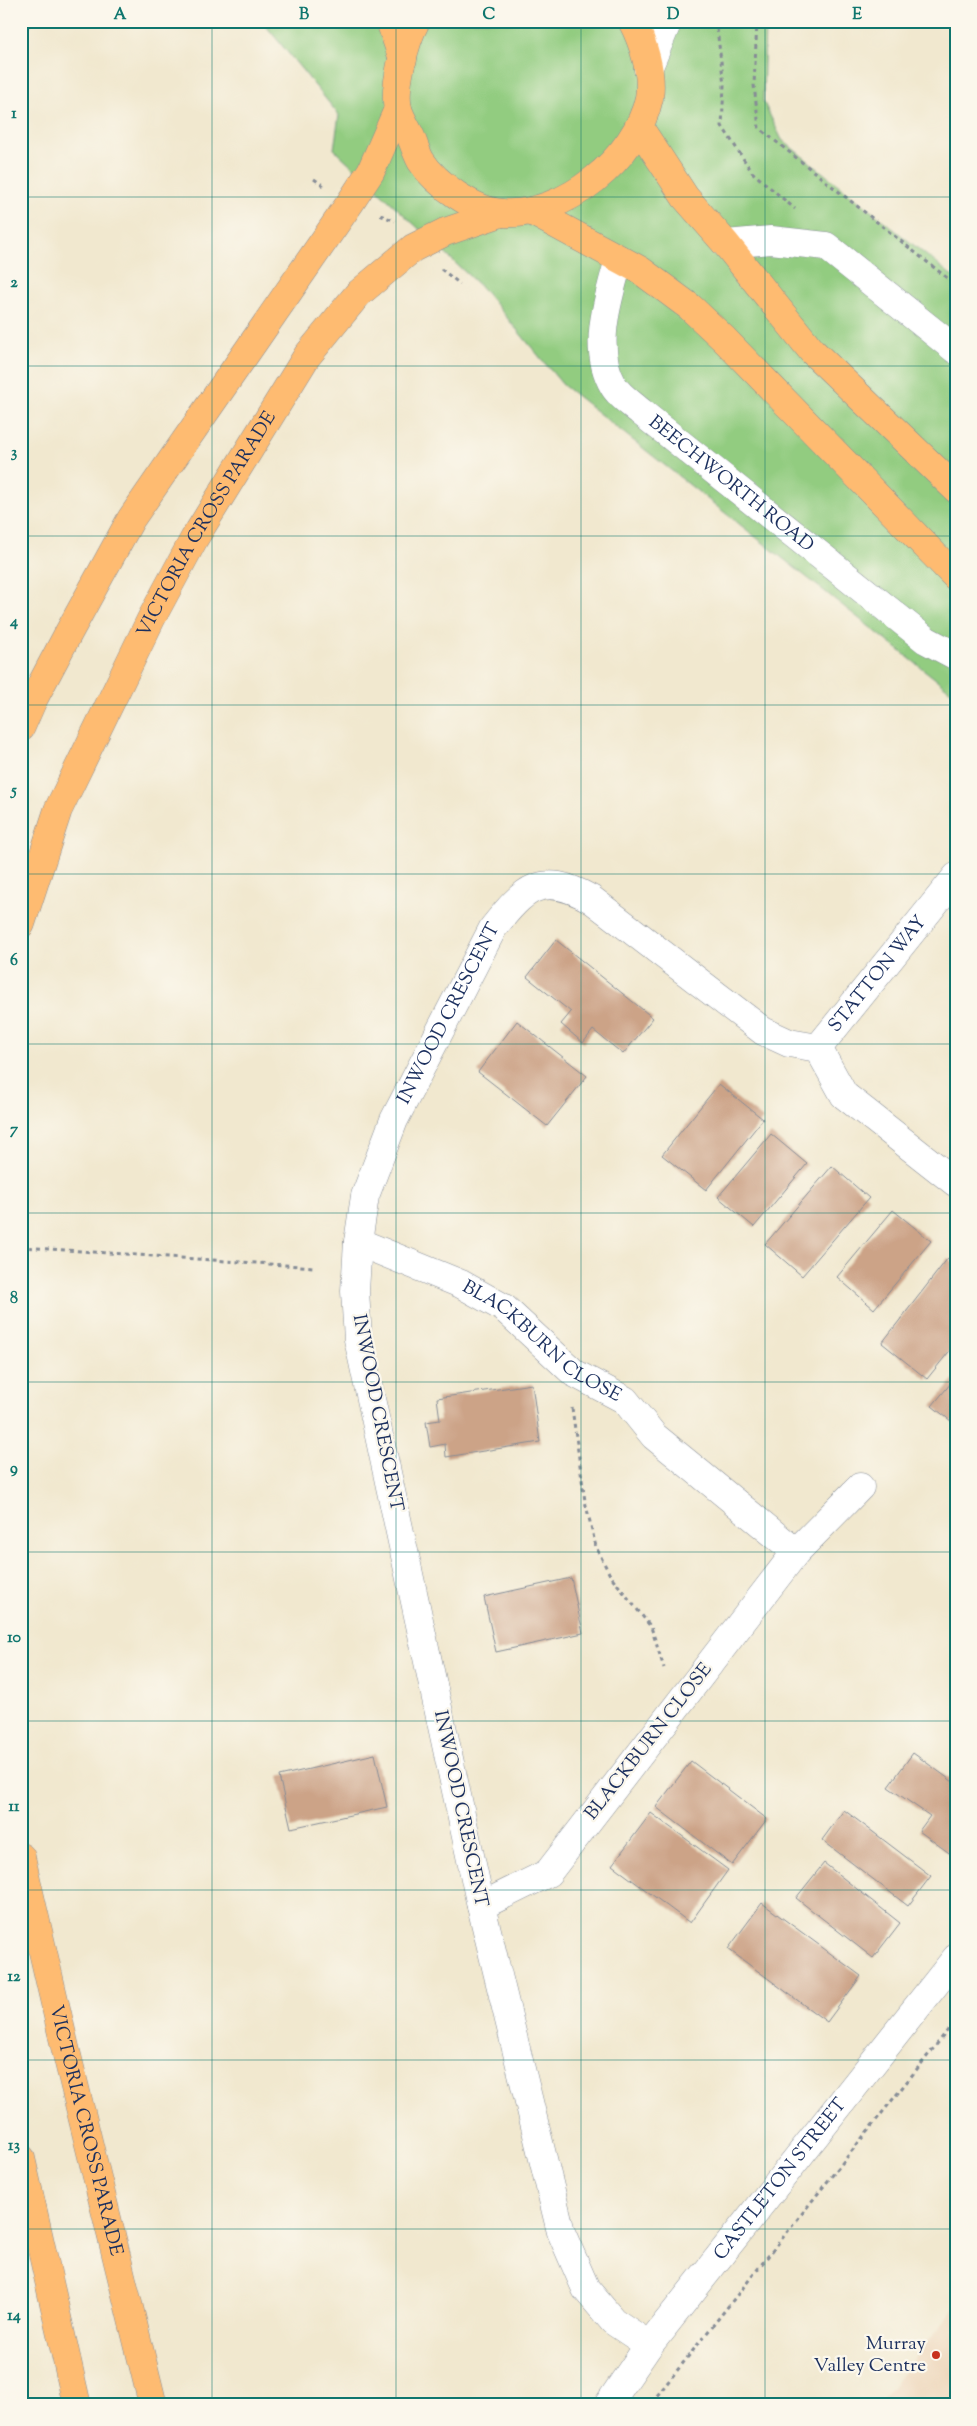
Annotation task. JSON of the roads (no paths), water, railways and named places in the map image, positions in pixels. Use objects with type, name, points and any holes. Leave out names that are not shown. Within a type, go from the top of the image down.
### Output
[{"type":"main road","points":[[390,21],[404,58]]},
{"type":"main road","points":[[21,727],[69,632],[131,519],[371,171],[398,109],[398,82],[416,21]]},
{"type":"main road","points":[[398,109],[422,161],[443,186],[470,203],[501,213],[531,211],[569,195],[612,165],[638,127],[649,97],[648,69],[638,34],[632,21]]},
{"type":"main road","points":[[638,127],[685,197],[726,244],[812,350],[956,489]]},
{"type":"main road","points":[[531,211],[619,259],[666,288],[724,339],[956,577]]},
{"type":"main road","name":"VICTORIA CROSS PARADE","points":[[21,924],[58,810],[150,619],[194,539],[308,356],[358,294],[413,248],[445,232],[501,213]]},
{"type":"main road","name":"VICTORIA CROSS PARADE","points":[[21,1857],[65,2048],[152,2405]]},
{"type":"main road","points":[[21,2158],[77,2405]]},
{"type":"street","points":[[648,69],[668,21]]},
{"type":"street","points":[[726,244],[771,240],[826,246],[956,350]]},
{"type":"street","name":"BEECHWORTH ROAD","points":[[619,259],[604,322],[607,373],[614,387],[641,412],[926,640],[956,656]]},
{"type":"street","name":"STATTON WAY","points":[[818,1048],[956,877]]},
{"type":"street","name":"INWOOD CRESCENT","points":[[649,2345],[613,2321],[586,2288],[561,2232],[481,1906],[358,1339],[355,1291],[358,1242],[365,1196],[394,1120],[494,928],[513,903],[528,890],[550,885],[571,888],[591,899],[763,1031],[789,1043],[818,1048]]},
{"type":"street","points":[[818,1048],[844,1095],[956,1183]]},
{"type":"street","name":"BLACKBURN CLOSE","points":[[358,1242],[461,1284],[504,1308],[574,1373],[625,1400],[654,1436],[796,1552]]},
{"type":"street","name":"BLACKBURN CLOSE","points":[[481,1906],[548,1873],[796,1552],[860,1487]]},
{"type":"street","name":"CASTLETON STREET","points":[[608,2405],[649,2345],[956,1958]]},
{"type":"place","name":"Murray Valley Centre","points":[[936,2355]]}]
